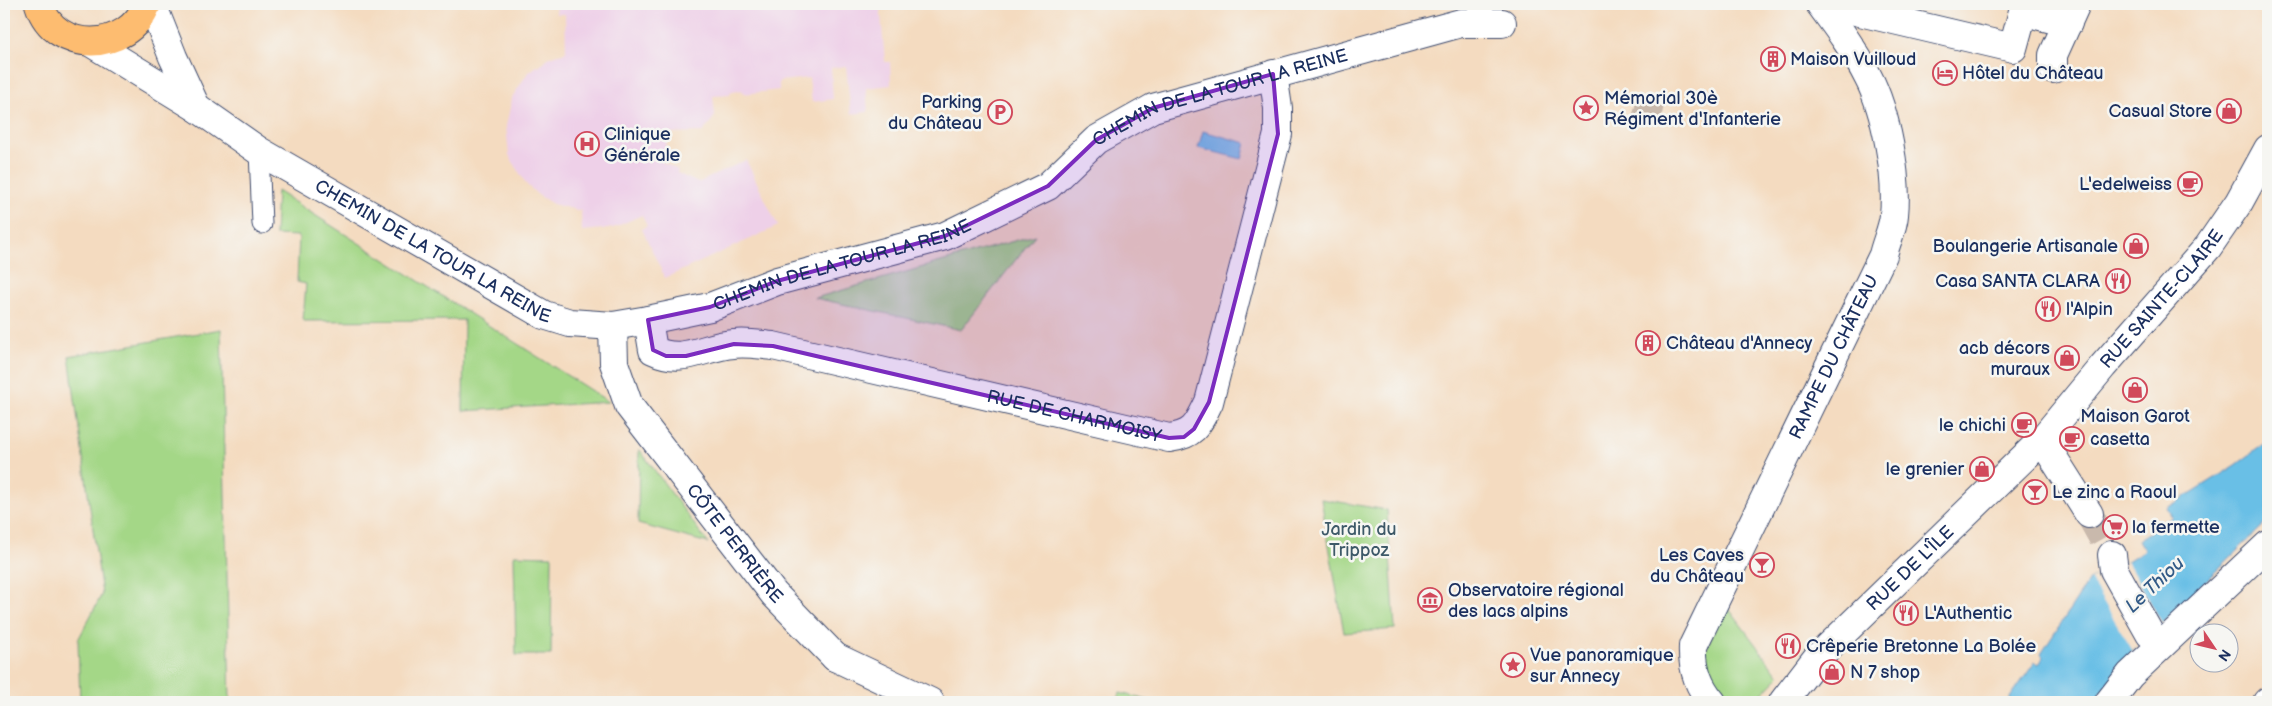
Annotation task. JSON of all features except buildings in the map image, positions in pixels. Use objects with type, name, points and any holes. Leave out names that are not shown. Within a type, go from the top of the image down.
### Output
[{"type":"main road","points":[[39,4],[41,11],[53,26],[70,38],[90,42],[114,39],[128,30],[142,15],[147,4]]},
{"type":"street","name":"CHEMIN DE LA TOUR LA REINE","points":[[152,4],[172,57],[196,107]]},
{"type":"street","name":"RAMPE DU CHÂTEAU","points":[[1712,702],[1697,677],[1692,663],[1694,646],[1883,255],[1894,216],[1895,176],[1882,116],[1872,86],[1845,39],[1820,4]]},
{"type":"street","points":[[1826,4],[2013,48],[2032,10],[2072,13],[2053,55],[2053,69]]},
{"type":"street","name":"CHEMIN DE LA TOUR LA REINE","points":[[90,42],[196,107],[258,151],[544,315],[570,323],[613,326],[710,307],[777,281],[945,236],[1048,186],[1096,140],[1153,108],[1273,74],[1453,14],[1502,23]]},
{"type":"street","name":"RUE DE CHARMOISY","points":[[648,320],[653,350],[666,356],[686,356],[734,344],[773,346],[1169,438],[1184,436],[1194,429],[1209,402],[1276,143],[1278,108],[1273,74]]},
{"type":"street","name":"RUE SAINTE-CLAIRE","points":[[2042,440],[2103,366],[2208,247],[2239,202],[2268,149]]},
{"type":"street","name":"CÔTE PERRIÈRE","points":[[613,326],[614,363],[629,406],[774,594],[835,657],[930,702]]},
{"type":"street","points":[[2042,440],[2089,514]]},
{"type":"street","name":"RUE DE L'ÎLE","points":[[1783,702],[1816,659],[2042,440]]},
{"type":"street","points":[[2109,702],[2130,675],[2268,545]]},
{"type":"street","points":[[2113,562],[2150,634]]},
{"type":"lane","points":[[258,151],[262,224]]},
{"type":"highlighted area","points":[[1273,74],[1278,134],[1209,402],[1194,429],[1184,437],[1169,438],[773,346],[734,344],[686,356],[666,356],[653,350],[648,320],[710,307],[777,281],[945,236],[1048,186],[1096,140],[1153,108]]},
{"type":"shaded area","name":"Clinique Générale","points":[[557,4],[880,4],[885,62],[890,62],[891,85],[866,88],[868,112],[851,114],[846,66],[831,68],[833,99],[812,102],[809,78],[779,81],[779,90],[743,94],[742,90],[730,92],[730,95],[713,96],[715,116],[703,132],[669,133],[662,162],[678,170],[677,173],[698,183],[746,160],[778,226],[665,278],[642,229],[647,226],[642,215],[613,228],[582,231],[581,211],[553,204],[538,195],[526,184],[509,155],[506,126],[512,98],[527,74],[537,66],[539,67],[549,57],[566,52],[565,14],[556,14]]},
{"type":"green space","points":[[277,191],[609,402],[463,411],[464,320],[303,321],[306,284],[297,282],[299,236],[275,235]]},
{"type":"green space","points":[[1035,235],[961,330],[815,298]]},
{"type":"green space","points":[[221,329],[230,702],[80,702],[78,640],[102,594],[69,356]]},
{"type":"green space","points":[[639,449],[708,543],[638,524]]},
{"type":"green space","name":"Jardin du Trippoz","points":[[1321,499],[1387,510],[1395,629],[1344,633]]},
{"type":"green space","points":[[514,555],[552,556],[551,655],[516,655]]},
{"type":"green space","points":[[1723,601],[1779,676],[1754,702],[1723,702],[1701,665]]},
{"type":"green space","points":[[1120,693],[1155,702],[1117,702]]},
{"type":"water","points":[[1203,131],[1246,143],[1242,159],[1198,148]]},
{"type":"water","name":"Le Thiou","points":[[2268,441],[2268,521],[2129,655],[2095,702],[2007,702],[2035,662],[2039,664],[2044,657],[2041,654],[2090,579],[2114,570],[2144,550],[2138,540],[2172,517],[2167,508],[2236,465]]},
{"type":"pier","points":[[2127,561],[2162,623],[2133,651],[2090,579],[2114,570]]},
{"type":"tunnel","points":[[1646,120],[1651,100]]},
{"type":"tunnel","points":[[2089,514],[2112,555]]},
{"type":"place","name":"Maison Vuilloud","points":[[1773,59]]},
{"type":"place","name":"Hôtel du Château","points":[[1945,73]]},
{"type":"place","name":"Mémorial 30è Régiment d'Infanterie","points":[[1586,108]]},
{"type":"place","name":"Casual Store","points":[[2229,111]]},
{"type":"place","name":"Parking du Château","points":[[1000,112]]},
{"type":"place","name":"Clinique Générale","points":[[587,144]]},
{"type":"place","name":"L'edelweiss","points":[[2190,184]]},
{"type":"place","name":"Boulangerie Artisanale","points":[[2136,246]]},
{"type":"place","name":"Casa SANTA CLARA","points":[[2118,281]]},
{"type":"place","name":"l'Alpin","points":[[2048,309]]},
{"type":"place","name":"Château d'Annecy","points":[[1648,343]]},
{"type":"place","name":"acb décors muraux","points":[[2067,358]]},
{"type":"place","name":"Maison Garot","points":[[2135,390]]},
{"type":"place","name":"le chichi","points":[[2024,425]]},
{"type":"place","name":"casetta","points":[[2072,439]]},
{"type":"place","name":"le grenier","points":[[1982,469]]},
{"type":"place","name":"Le zinc a Raoul","points":[[2035,492]]},
{"type":"place","name":"la fermette","points":[[2115,527]]},
{"type":"place","name":"Les Caves du Château","points":[[1762,565]]},
{"type":"place","name":"Observatoire régional des lacs alpins","points":[[1430,600]]},
{"type":"place","name":"L'Authentic","points":[[1906,613]]},
{"type":"place","name":"Crêperie Bretonne La Bolée","points":[[1788,646]]},
{"type":"place","name":"Vue panoramique sur Annecy","points":[[1513,665]]},
{"type":"place","name":"N 7 shop","points":[[1832,672]]}]
